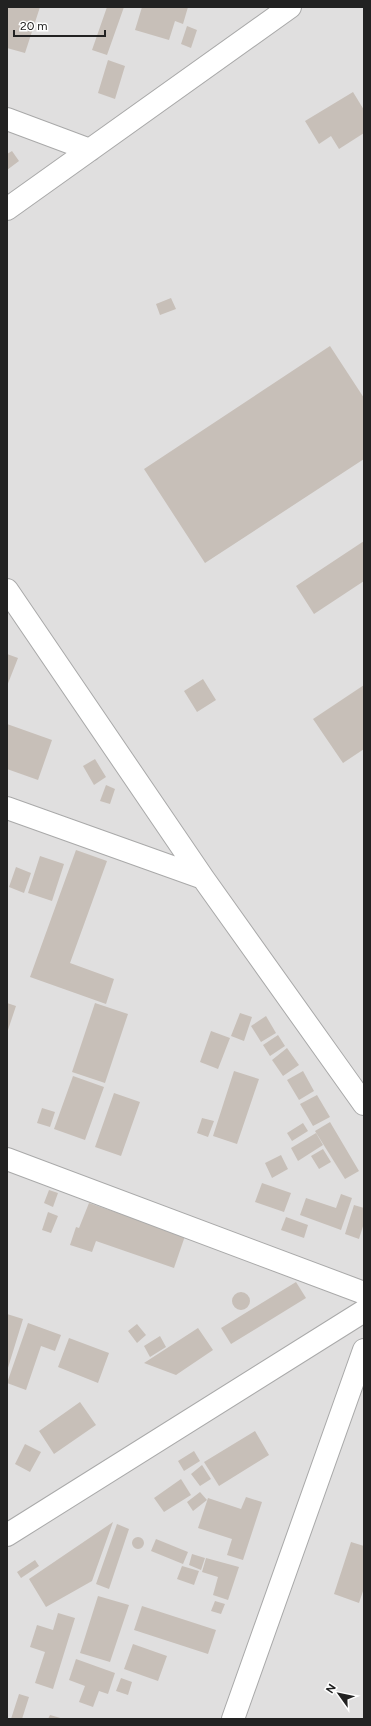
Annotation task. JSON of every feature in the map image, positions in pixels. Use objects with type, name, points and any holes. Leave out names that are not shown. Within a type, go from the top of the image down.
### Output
[{"type":"street","points":[[7,209],[290,7]]},
{"type":"street","points":[[7,119],[90,150]]},
{"type":"street","points":[[7,590],[203,878],[364,1104]]},
{"type":"street","points":[[7,808],[203,878]]},
{"type":"street","points":[[7,1160],[364,1293]]},
{"type":"street","points":[[7,1535],[364,1311]]},
{"type":"street","points":[[233,1719],[364,1350]]},
{"type":"street","points":[[7,1513],[29,1520]]},
{"type":"shaded area","points":[[7,7],[364,7],[364,1719],[7,1719]]},
{"type":"building","points":[[8,7],[40,7],[25,53],[7,48]]},
{"type":"building","points":[[107,7],[124,7],[107,55],[92,50]]},
{"type":"building","points":[[142,7],[188,7],[183,24],[175,21],[169,40],[135,30]]},
{"type":"building","points":[[187,26],[197,30],[191,48],[181,44]]},
{"type":"building","points":[[108,60],[125,66],[115,99],[98,93]]},
{"type":"building","points":[[353,92],[364,110],[364,133],[339,149],[331,136],[319,144],[305,121]]},
{"type":"building","points":[[12,151],[19,161],[7,170],[7,154]]},
{"type":"building","points":[[171,298],[176,309],[160,315],[156,304]]},
{"type":"building","points":[[330,346],[364,398],[364,459],[205,563],[144,469]]},
{"type":"building","points":[[364,541],[364,581],[314,614],[296,586]]},
{"type":"building","points":[[7,654],[18,658],[7,686]]},
{"type":"building","points":[[203,679],[216,700],[197,712],[184,691]]},
{"type":"building","points":[[364,685],[364,749],[343,763],[313,719]]},
{"type":"building","points":[[7,724],[52,740],[38,780],[7,769]]},
{"type":"building","points":[[95,759],[106,777],[94,785],[83,766]]},
{"type":"building","points":[[106,785],[115,789],[110,804],[100,801]]},
{"type":"building","points":[[76,850],[107,861],[70,963],[114,979],[106,1004],[30,977]]},
{"type":"building","points":[[40,856],[64,864],[52,901],[28,893]]},
{"type":"building","points":[[16,867],[31,873],[24,893],[9,887]]},
{"type":"building","points":[[7,1003],[16,1006],[7,1033]]},
{"type":"building","points":[[95,1003],[128,1014],[105,1083],[72,1072]]},
{"type":"building","points":[[240,1013],[252,1017],[244,1041],[231,1036]]},
{"type":"building","points":[[266,1016],[276,1033],[261,1042],[251,1026]]},
{"type":"building","points":[[211,1031],[230,1038],[218,1069],[200,1062]]},
{"type":"building","points":[[278,1035],[285,1046],[270,1056],[263,1045]]},
{"type":"building","points":[[287,1048],[299,1065],[283,1076],[272,1060]]},
{"type":"building","points":[[234,1071],[259,1079],[237,1144],[213,1136]]},
{"type":"building","points":[[303,1071],[314,1091],[299,1100],[287,1080]]},
{"type":"building","points":[[73,1076],[104,1087],[85,1140],[54,1129]]},
{"type":"building","points":[[114,1093],[140,1102],[121,1156],[95,1147]]},
{"type":"building","points":[[317,1095],[330,1117],[313,1126],[300,1104]]},
{"type":"building","points":[[42,1108],[55,1112],[50,1127],[37,1123]]},
{"type":"building","points":[[202,1118],[214,1121],[208,1137],[197,1133]]},
{"type":"building","points":[[330,1122],[359,1171],[345,1179],[315,1131]]},
{"type":"building","points":[[303,1123],[308,1131],[292,1141],[287,1133]]},
{"type":"building","points":[[316,1133],[323,1145],[298,1161],[291,1148]]},
{"type":"building","points":[[323,1149],[331,1162],[319,1169],[311,1156]]},
{"type":"building","points":[[281,1155],[288,1169],[272,1178],[265,1163]]},
{"type":"building","points":[[262,1183],[291,1193],[284,1212],[255,1202]]},
{"type":"building","points":[[49,1190],[58,1193],[53,1207],[44,1203]]},
{"type":"building","points":[[341,1194],[352,1198],[341,1230],[300,1215],[306,1198],[336,1208]]},
{"type":"building","points":[[89,1203],[185,1236],[174,1268],[96,1241],[92,1252],[70,1245],[76,1227],[79,1228]]},
{"type":"building","points":[[354,1205],[364,1208],[364,1223],[359,1239],[345,1234]]},
{"type":"building","points":[[48,1212],[58,1216],[51,1233],[42,1230]]},
{"type":"building","points":[[286,1217],[308,1225],[304,1238],[281,1230]]},
{"type":"building","points":[[296,1282],[306,1298],[231,1344],[221,1328]]},
{"type":"building","points":[[237,1292],[245,1292],[250,1297],[248,1308],[245,1310],[237,1310],[232,1305],[232,1297]]},
{"type":"building","points":[[7,1314],[23,1319],[7,1371]]},
{"type":"building","points":[[28,1323],[61,1335],[55,1351],[41,1346],[26,1390],[7,1383]]},
{"type":"building","points":[[137,1324],[146,1335],[137,1343],[128,1331]]},
{"type":"building","points":[[198,1328],[213,1350],[176,1375],[144,1363]]},
{"type":"building","points":[[160,1336],[166,1347],[150,1357],[144,1346]]},
{"type":"building","points":[[69,1338],[109,1353],[98,1383],[58,1367]]},
{"type":"building","points":[[80,1402],[96,1425],[54,1454],[39,1431]]},
{"type":"building","points":[[255,1431],[269,1455],[219,1486],[204,1462]]},
{"type":"building","points":[[25,1444],[41,1452],[30,1472],[15,1464]]},
{"type":"building","points":[[194,1451],[200,1461],[184,1471],[178,1461]]},
{"type":"building","points":[[202,1465],[211,1479],[200,1486],[191,1474]]},
{"type":"building","points":[[181,1479],[191,1495],[164,1512],[154,1498]]},
{"type":"building","points":[[200,1492],[207,1500],[193,1511],[187,1502]]},
{"type":"building","points":[[246,1497],[262,1502],[243,1560],[227,1555],[232,1539],[198,1528],[208,1498],[241,1509]]},
{"type":"building","points":[[113,1522],[92,1581],[46,1607],[29,1579]]},
{"type":"building","points":[[117,1524],[129,1529],[109,1589],[96,1584]]},
{"type":"building","points":[[138,1537],[142,1539],[144,1543],[142,1547],[138,1549],[134,1547],[132,1543],[134,1539]]},
{"type":"building","points":[[156,1539],[188,1552],[183,1564],[151,1551]]},
{"type":"building","points":[[351,1542],[364,1546],[364,1588],[359,1603],[334,1594]]},
{"type":"building","points":[[192,1554],[205,1558],[201,1570],[189,1565]]},
{"type":"building","points":[[206,1558],[239,1567],[228,1600],[213,1595],[218,1577],[202,1572]]},
{"type":"building","points":[[35,1560],[39,1566],[21,1578],[17,1572]]},
{"type":"building","points":[[182,1566],[199,1571],[194,1585],[177,1579]]},
{"type":"building","points":[[98,1596],[129,1605],[110,1662],[80,1653]]},
{"type":"building","points":[[215,1601],[225,1604],[221,1614],[211,1611]]},
{"type":"building","points":[[142,1606],[216,1630],[208,1654],[134,1630]]},
{"type":"building","points":[[58,1613],[75,1618],[53,1689],[35,1683],[45,1652],[30,1647],[37,1625],[53,1630]]},
{"type":"building","points":[[133,1644],[167,1656],[158,1681],[124,1669]]},
{"type":"building","points":[[76,1659],[115,1673],[108,1694],[99,1691],[93,1707],[79,1702],[85,1686],[69,1680]]},
{"type":"building","points":[[121,1678],[132,1682],[128,1695],[116,1691]]},
{"type":"building","points":[[19,1694],[29,1697],[22,1719],[11,1719]]},
{"type":"building","points":[[50,1715],[64,1719],[48,1719]]}]
